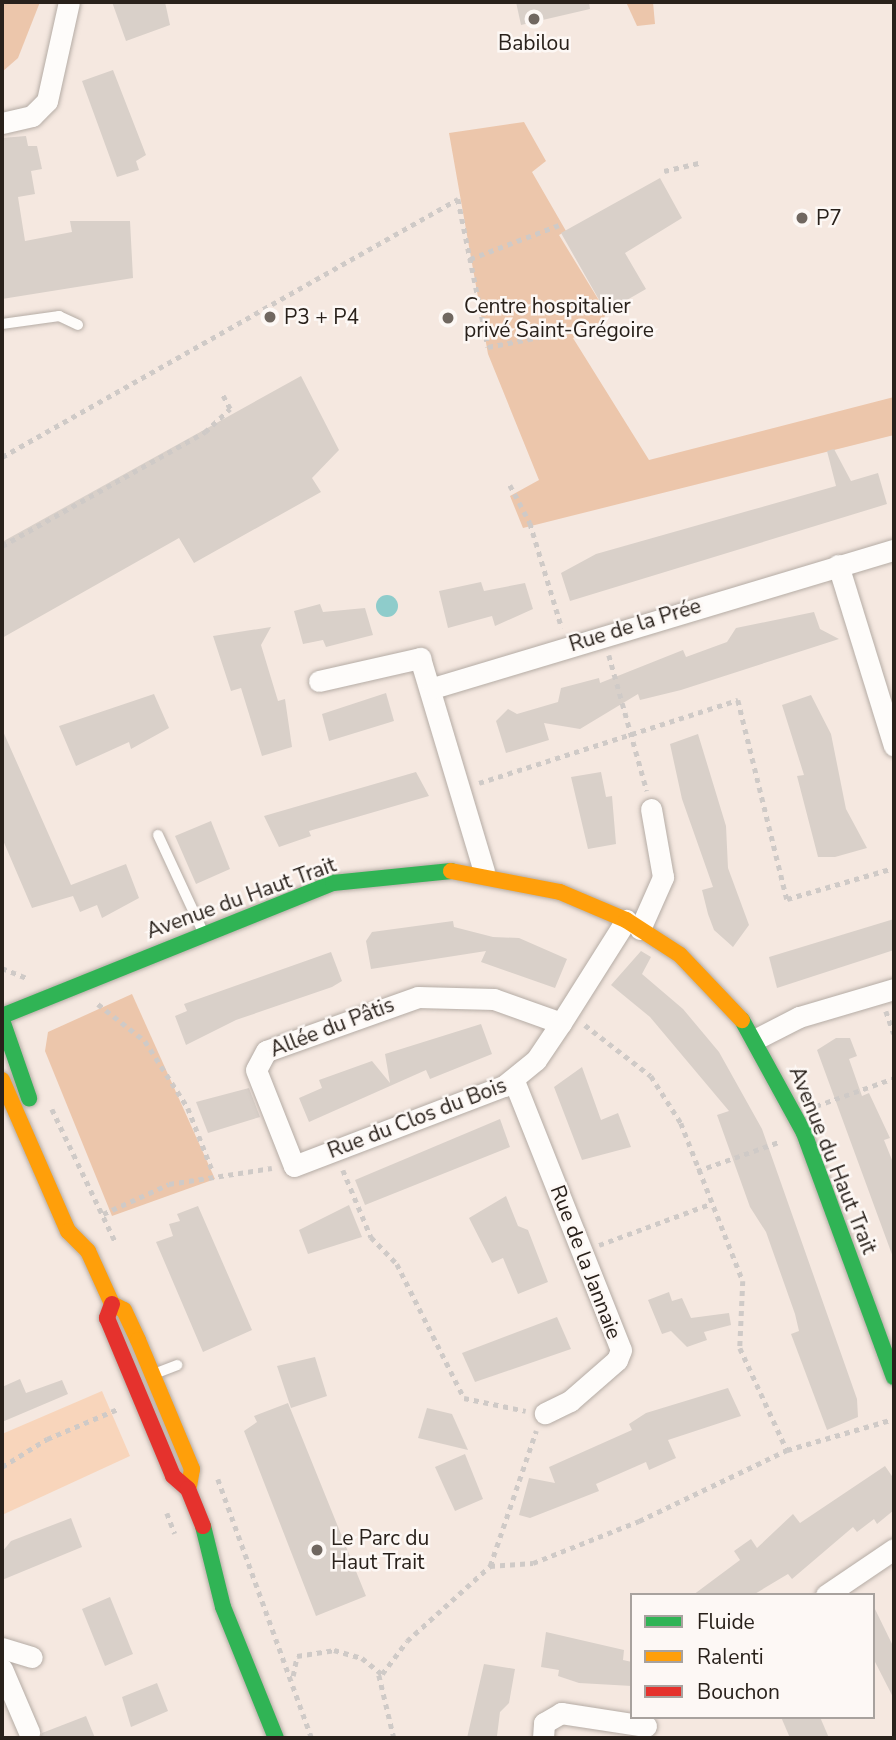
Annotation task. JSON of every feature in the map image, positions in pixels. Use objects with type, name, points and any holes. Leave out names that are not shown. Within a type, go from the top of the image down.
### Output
[{"type":"main road","name":"Avenue du Haut Trait","points":[[2,1018],[72,984],[343,881],[414,870],[484,872],[560,892],[633,925],[707,978],[756,1039],[796,1114],[885,1321],[894,1377]]},
{"type":"main road","points":[[2,1018],[16,1069],[83,1218],[88,1251],[112,1304],[124,1310],[192,1469],[188,1489],[276,1738]]},
{"type":"main road","points":[[2,1080],[68,1231],[88,1251]]},
{"type":"main road","points":[[112,1304],[107,1318],[173,1476],[188,1489]]},
{"type":"main road","points":[[222,1589],[234,1603],[287,1738]]},
{"type":"street","points":[[2,123],[32,116],[47,101],[69,2]]},
{"type":"street","name":"Rue de la Prée","points":[[433,688],[894,550]]},
{"type":"street","points":[[838,565],[894,746]]},
{"type":"street","points":[[319,681],[417,656],[433,688],[484,872]]},
{"type":"street","name":"Rue du Clos du Bois","points":[[294,1167],[514,1081],[633,925],[663,877],[651,809]]},
{"type":"street","points":[[756,1039],[799,1017],[894,989]]},
{"type":"street","name":"Allée du Pâtis","points":[[294,1167],[256,1070],[266,1051],[393,1002],[441,995],[494,999],[563,1019]]},
{"type":"street","name":"Rue de la Jannaie","points":[[514,1081],[621,1350],[617,1360],[570,1401],[545,1413]]},
{"type":"street","points":[[829,1593],[894,1549]]},
{"type":"street","points":[[2,1648],[32,1657]]},
{"type":"street","points":[[2,1669],[29,1732]]},
{"type":"street","points":[[543,1738],[544,1723],[561,1713],[652,1721]]},
{"type":"street","points":[[628,1738],[652,1721]]},
{"type":"lane","points":[[2,324],[59,316],[78,325]]},
{"type":"lane","points":[[158,835],[203,932]]},
{"type":"lane","points":[[134,1382],[177,1365]]},
{"type":"path","points":[[664,171],[702,162]]},
{"type":"path","points":[[2,457],[458,199],[488,347],[595,326]]},
{"type":"path","points":[[470,259],[559,225]]},
{"type":"path","points":[[2,546],[205,432],[230,409],[221,391]]},
{"type":"path","points":[[510,485],[530,523],[567,646]]},
{"type":"path","points":[[603,635],[635,737],[651,809]]},
{"type":"path","points":[[461,788],[635,737],[738,700],[787,899],[894,868]]},
{"type":"path","points":[[72,984],[145,1041],[188,1108],[213,1172]]},
{"type":"path","points":[[563,1019],[614,1043],[651,1076],[681,1123],[710,1204],[743,1280],[740,1348],[787,1450]]},
{"type":"path","points":[[796,1114],[894,1078]]},
{"type":"path","points":[[697,1171],[804,1133]]},
{"type":"path","points":[[335,1150],[371,1237],[397,1264],[464,1398],[545,1413],[523,1456],[490,1566],[447,1601],[379,1675]]},
{"type":"path","points":[[103,1214],[213,1172],[294,1167]]},
{"type":"path","points":[[621,1237],[710,1204]]},
{"type":"path","points":[[2,1467],[47,1439],[121,1407]]},
{"type":"path","points":[[490,1566],[519,1567],[639,1521],[787,1450],[894,1419]]},
{"type":"path","points":[[293,1676],[297,1656],[334,1650],[362,1658],[379,1675],[394,1738]]},
{"type":"shaded area","points":[[2,2],[40,2],[18,58],[2,72]]},
{"type":"shaded area","points":[[626,2],[653,2],[655,24],[637,26]]},
{"type":"shaded area","points":[[524,122],[546,161],[532,172],[566,231],[559,235],[606,312],[603,322],[573,338],[649,460],[894,397],[894,435],[523,528],[510,496],[539,480],[488,354],[449,133]]},
{"type":"shaded area","points":[[132,994],[215,1179],[112,1216],[45,1051],[48,1032]]},
{"type":"shaded area","points":[[102,1391],[130,1456],[2,1515],[2,1434]]},
{"type":"water","points":[[383,595],[391,595],[398,602],[398,610],[391,617],[383,617],[376,610],[376,602]]},
{"type":"building","points":[[112,2],[165,2],[170,25],[126,41]]},
{"type":"building","name":"Babilou","points":[[516,2],[589,2],[590,9],[521,25]]},
{"type":"building","points":[[113,70],[146,155],[136,161],[139,170],[117,177],[82,81]]},
{"type":"building","points":[[26,136],[28,146],[37,146],[42,169],[31,171],[35,194],[18,197],[25,241],[72,232],[70,221],[130,221],[133,278],[2,299],[2,138]]},
{"type":"building","points":[[660,178],[682,218],[625,253],[646,289],[606,312],[561,233]]},
{"type":"building","points":[[301,376],[339,450],[312,478],[321,492],[194,563],[179,538],[2,638],[2,542]]},
{"type":"building","points":[[834,449],[851,481],[878,473],[887,504],[570,601],[561,573],[596,554],[836,486],[827,451]]},
{"type":"building","points":[[481,582],[484,591],[525,583],[533,609],[495,626],[492,616],[448,628],[439,591]]},
{"type":"building","points":[[320,604],[323,612],[365,608],[373,635],[326,647],[323,640],[303,644],[294,611]]},
{"type":"building","points":[[814,612],[820,629],[839,639],[681,690],[640,700],[638,694],[580,729],[544,723],[549,740],[506,753],[496,721],[508,709],[517,714],[558,702],[561,688],[599,678],[600,683],[683,650],[686,657],[727,642],[736,628]]},
{"type":"building","points":[[271,627],[261,645],[278,701],[285,699],[292,747],[262,756],[241,688],[231,691],[213,636]]},
{"type":"building","points":[[386,693],[394,721],[329,741],[322,714]]},
{"type":"building","points":[[154,694],[169,728],[131,749],[129,742],[76,766],[59,726]]},
{"type":"building","points":[[811,695],[831,734],[846,809],[867,848],[835,857],[818,857],[797,776],[804,775],[782,705]]},
{"type":"building","points":[[2,729],[71,885],[126,864],[139,898],[102,918],[97,905],[80,912],[73,896],[32,908],[2,838]]},
{"type":"building","points":[[698,734],[726,826],[728,868],[749,925],[733,947],[714,930],[708,914],[702,890],[713,887],[682,799],[670,744]]},
{"type":"building","points":[[416,772],[429,796],[309,831],[311,836],[279,847],[264,816]]},
{"type":"building","points":[[601,772],[606,797],[612,796],[616,844],[588,849],[571,777]]},
{"type":"building","points":[[211,821],[230,869],[196,884],[175,836]]},
{"type":"building","points":[[894,919],[894,950],[777,988],[769,957]]},
{"type":"building","points":[[453,921],[454,927],[493,937],[519,938],[567,959],[555,988],[481,962],[486,951],[371,969],[366,941],[372,932]]},
{"type":"building","points":[[641,951],[651,957],[642,974],[683,1009],[719,1052],[762,1129],[857,1399],[858,1417],[827,1430],[791,1334],[799,1331],[795,1314],[766,1232],[750,1207],[717,1115],[729,1111],[650,1017],[611,985]]},
{"type":"building","points":[[331,952],[342,981],[332,987],[236,1020],[186,1045],[175,1016],[187,1011],[184,1004]]},
{"type":"building","points":[[481,1024],[492,1054],[430,1079],[426,1070],[309,1122],[299,1098],[322,1088],[319,1080],[372,1061],[390,1083],[385,1054]]},
{"type":"building","points":[[836,1038],[850,1038],[857,1056],[849,1059],[862,1096],[869,1093],[890,1138],[884,1140],[894,1165],[894,1260],[817,1050]]},
{"type":"building","points":[[582,1067],[601,1120],[618,1113],[631,1147],[582,1160],[554,1087]]},
{"type":"building","points":[[249,1088],[260,1117],[208,1133],[196,1102]]},
{"type":"building","points":[[500,1119],[510,1147],[365,1205],[355,1180]]},
{"type":"building","points":[[506,1196],[518,1226],[528,1230],[548,1282],[518,1294],[503,1258],[492,1263],[469,1218]]},
{"type":"building","points":[[349,1205],[362,1237],[308,1254],[299,1230]]},
{"type":"building","points":[[198,1206],[252,1330],[203,1352],[156,1242],[173,1236],[169,1224],[180,1221],[177,1214]]},
{"type":"building","points":[[669,1292],[672,1301],[682,1298],[691,1318],[729,1313],[731,1325],[704,1332],[707,1340],[687,1347],[671,1331],[662,1334],[648,1300]]},
{"type":"building","points":[[557,1317],[571,1349],[475,1382],[462,1353]]},
{"type":"building","points":[[315,1357],[327,1396],[291,1408],[277,1366]]},
{"type":"building","points":[[20,1379],[26,1393],[62,1380],[68,1394],[2,1422],[2,1387]]},
{"type":"building","points":[[728,1388],[741,1416],[668,1440],[676,1458],[649,1470],[646,1462],[596,1484],[599,1491],[530,1518],[519,1515],[529,1478],[555,1483],[549,1467],[632,1430],[629,1424],[646,1413]]},
{"type":"building","name":"Le Parc du Haut Trait","points":[[288,1403],[366,1596],[316,1616],[244,1431],[257,1422],[254,1416]]},
{"type":"building","points":[[427,1408],[452,1414],[468,1450],[418,1438]]},
{"type":"building","points":[[465,1454],[483,1499],[455,1511],[435,1467]]},
{"type":"building","points":[[885,1466],[894,1479],[894,1510],[877,1524],[874,1519],[857,1532],[853,1527],[792,1579],[788,1574],[756,1593],[696,1593],[740,1560],[734,1551],[751,1539],[757,1548],[793,1514],[800,1523]]},
{"type":"building","points":[[71,1518],[82,1547],[2,1580],[2,1552],[11,1541]]},
{"type":"building","points":[[110,1597],[133,1654],[105,1666],[82,1609]]},
{"type":"building","points":[[875,1609],[894,1648],[894,1699],[875,1662]]},
{"type":"building","points":[[546,1632],[624,1650],[623,1660],[630,1662],[630,1686],[579,1683],[558,1676],[559,1670],[541,1667]]},
{"type":"building","points":[[484,1664],[515,1669],[509,1703],[500,1712],[497,1736],[467,1738]]},
{"type":"building","points":[[157,1683],[168,1711],[131,1727],[122,1697]]},
{"type":"building","points":[[86,1716],[95,1738],[40,1738],[42,1733]]},
{"type":"building","points":[[782,1719],[821,1719],[829,1738],[790,1738]]},
{"type":"traffic: fast","points":[[2,1016],[333,883],[451,871]]},
{"type":"traffic: fast","points":[[2,1020],[29,1098]]},
{"type":"traffic: fast","points":[[742,1020],[804,1133],[894,1377]]},
{"type":"traffic: fast","points":[[203,1526],[223,1607],[276,1738]]},
{"type":"traffic: slow","points":[[451,871],[560,892],[626,920],[680,955],[742,1020]]},
{"type":"traffic: slow","points":[[2,1080],[68,1231],[88,1251],[112,1304],[124,1310],[138,1340],[192,1469],[189,1486]]},
{"type":"traffic: jam","points":[[112,1304],[107,1318],[173,1476],[188,1489],[203,1526]]},
{"type":"place","name":"Babilou","points":[[534,19]]},
{"type":"place","name":"P7","points":[[802,218]]},
{"type":"place","name":"P3 + P4","points":[[270,317]]},
{"type":"place","name":"Centre hospitalier privé Saint-Grégoire","points":[[448,318]]},
{"type":"place","name":"Le Parc du Haut Trait","points":[[317,1550]]}]
